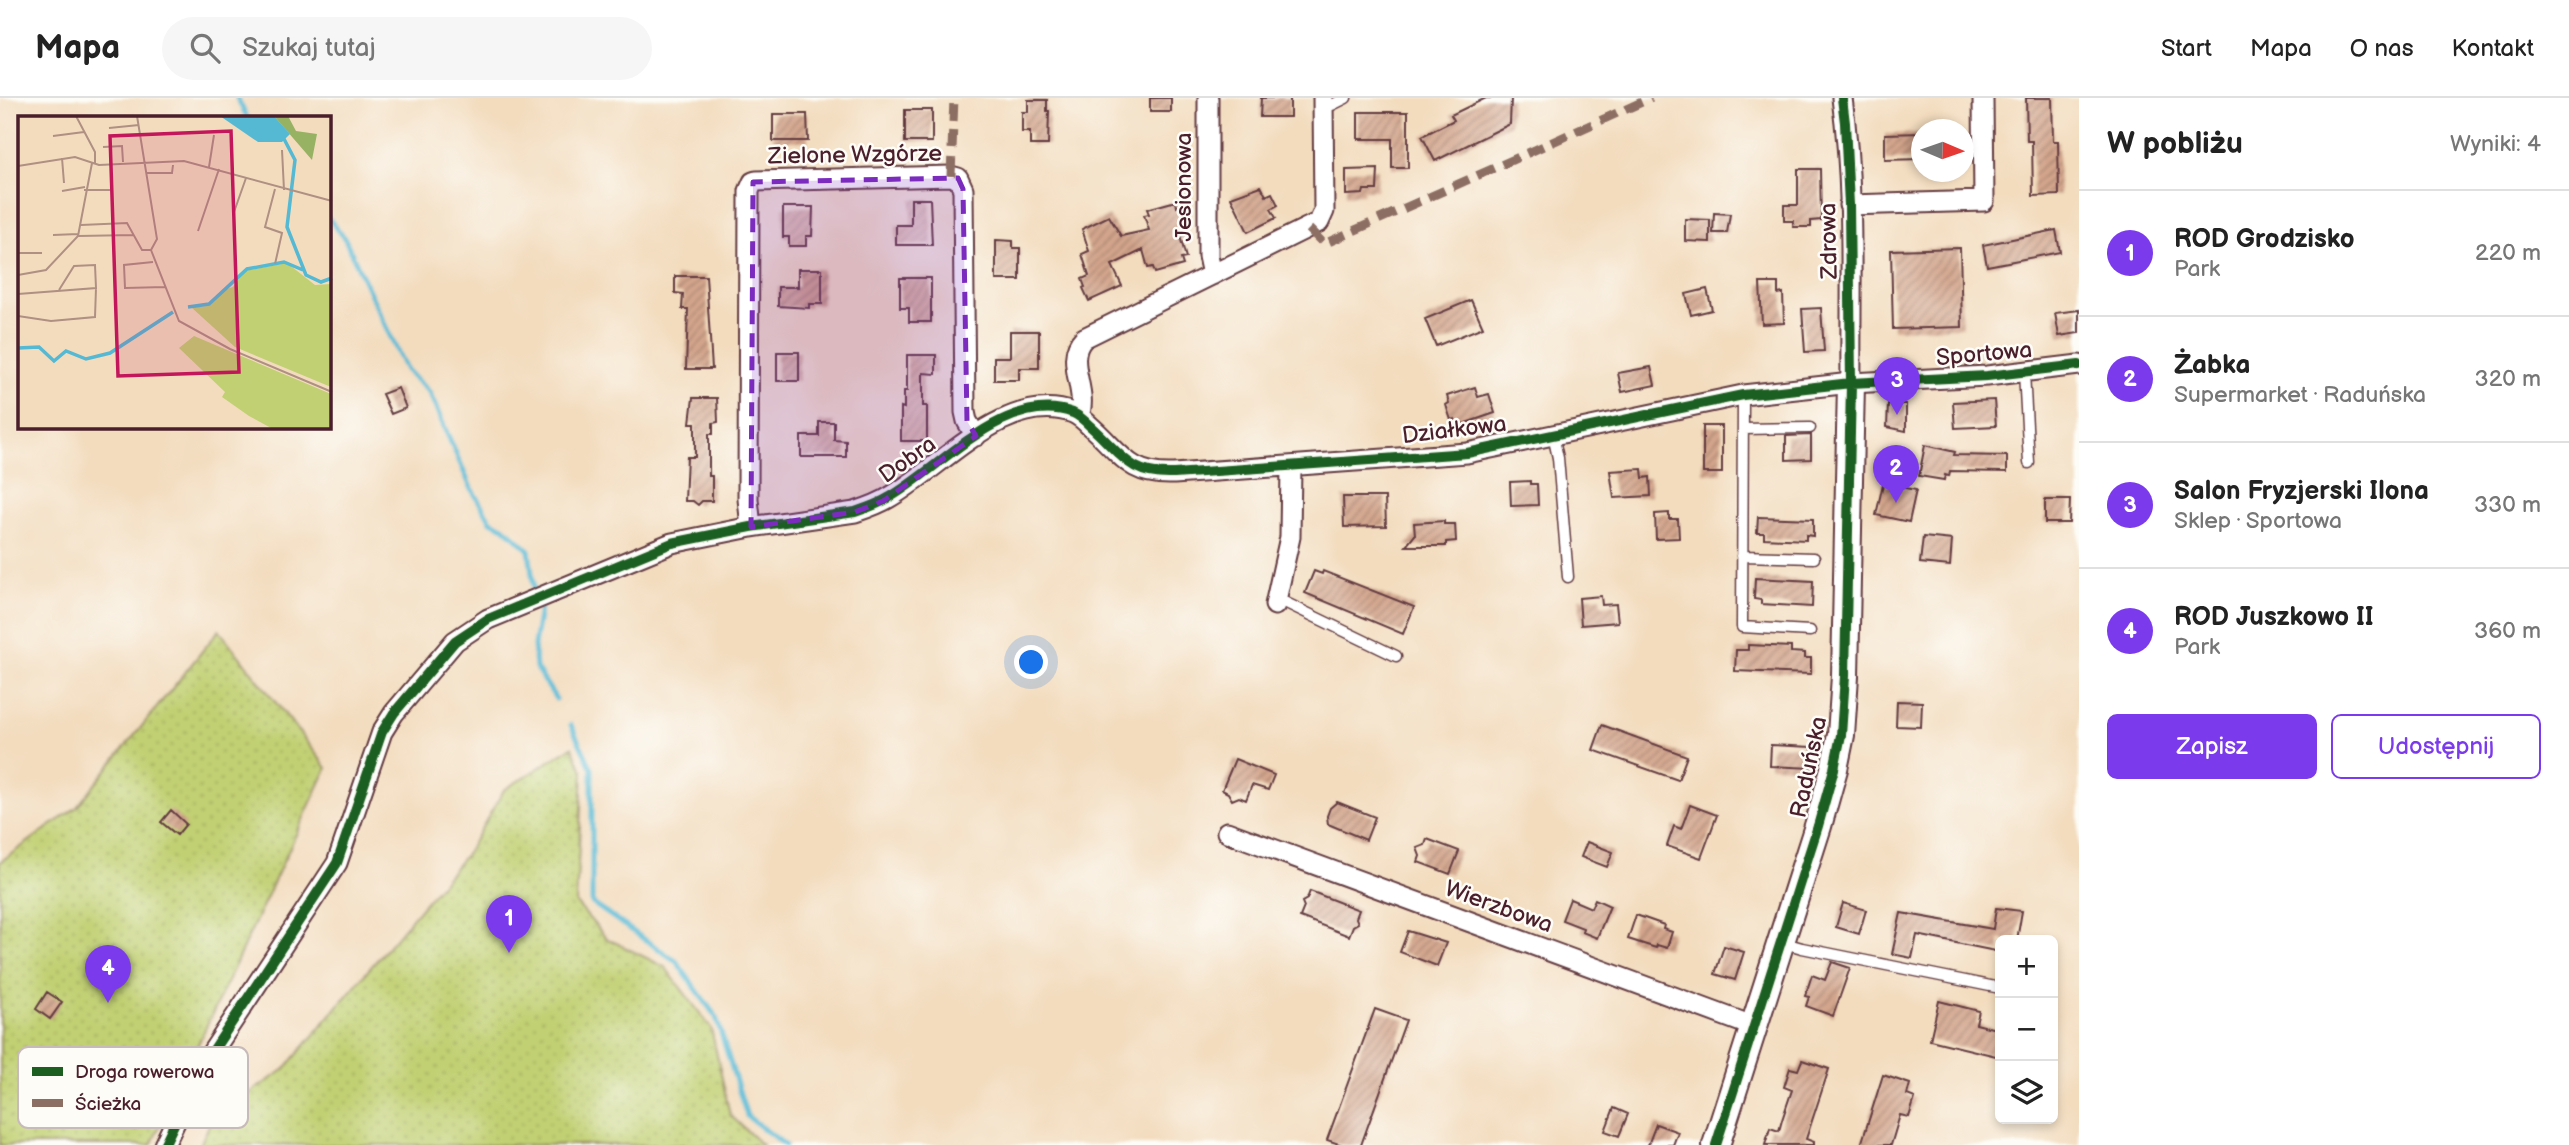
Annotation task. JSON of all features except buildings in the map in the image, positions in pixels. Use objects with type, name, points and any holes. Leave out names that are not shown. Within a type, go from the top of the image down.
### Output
[{"type":"street","name":"Jesionowa","points":[[1208,98],[1208,256],[1212,275]]},
{"type":"street","name":"Zdrowa","points":[[1842,98],[1849,205],[1851,383]]},
{"type":"street","name":"Zdrowa","points":[[1849,205],[1984,201],[1983,98]]},
{"type":"street","points":[[1079,415],[1082,399],[1076,359],[1079,344],[1084,338],[1319,222],[1324,211],[1323,102]]},
{"type":"street","name":"Zielone Wzgórze","points":[[751,527],[748,499],[749,191],[752,183],[757,180],[958,178],[963,189],[965,412],[976,436]]},
{"type":"street","name":"Sportowa","points":[[1851,383],[2024,372],[2079,365]]},
{"type":"street","name":"Działkowa","points":[[1079,415],[1132,467],[1147,473],[1174,474],[1467,453],[1743,395],[1851,383]]},
{"type":"street","name":"Raduńska","points":[[1716,1145],[1834,769],[1841,735],[1845,676],[1851,383]]},
{"type":"street","name":"Dobra","points":[[216,1047],[337,863],[382,732],[394,713],[455,641],[488,619],[672,543],[751,527],[855,512],[870,507],[892,496],[976,436],[1009,416],[1029,410],[1051,408],[1079,415]]},
{"type":"street","points":[[1277,602],[1290,537],[1291,466]]},
{"type":"street","name":"Wierzbowa","points":[[1227,832],[1755,1027]]},
{"type":"street","name":"Dobra","points":[[164,1145],[172,1128]]},
{"type":"lane","points":[[1323,102],[1332,105],[1346,98]]},
{"type":"lane","points":[[2024,372],[2029,463]]},
{"type":"lane","points":[[1743,395],[1742,627],[1810,631]]},
{"type":"lane","points":[[1743,429],[1810,428]]},
{"type":"lane","points":[[1553,435],[1558,458],[1568,577]]},
{"type":"lane","points":[[1742,556],[1814,558]]},
{"type":"lane","points":[[1277,602],[1396,656]]},
{"type":"lane","points":[[1780,942],[1995,987]]},
{"type":"highlighted area","points":[[958,178],[963,189],[967,421],[976,436],[883,501],[855,512],[751,527],[753,182]]},
{"type":"green space","points":[[219,630],[327,768],[197,1047],[18,1047],[18,1128],[159,1128],[151,1145],[0,1145],[0,862],[77,807]]},
{"type":"green space","points":[[572,747],[583,771],[576,903],[606,938],[665,967],[711,1028],[730,1115],[762,1145],[200,1145],[208,1128],[248,1128],[248,1094],[285,1069],[467,853],[504,790]]},
{"type":"waterway","points":[[237,98],[246,116]]},
{"type":"waterway","points":[[331,221],[344,237],[406,370],[429,392],[471,488],[491,521],[504,527],[529,550],[534,590]]},
{"type":"waterway","points":[[540,609],[534,645],[536,668],[556,699]]},
{"type":"waterway","points":[[571,725],[592,769],[592,903],[676,961],[716,1017],[747,1116],[785,1145]]},
{"type":"marked path","points":[[951,176],[954,98]]},
{"type":"marked path","points":[[1309,229],[1324,244],[1651,98]]},
{"type":"cycle path","points":[[1716,1145],[1818,826],[1841,735],[1845,676],[1851,383],[1849,205],[1842,98]]},
{"type":"cycle path","points":[[216,1047],[337,863],[382,732],[394,713],[455,641],[488,619],[672,543],[751,527],[855,512],[877,504],[910,484],[976,435],[1000,421],[1024,412],[1048,408],[1073,413],[1135,467],[1158,474],[1174,474],[1467,453],[1743,395],[1851,383],[1987,376],[2079,365]]},
{"type":"cycle path","points":[[164,1145],[172,1128]]},
{"type":"place","name":"Salon Fryzjerski Ilona","points":[[1897,415]]},
{"type":"place","name":"Żabka","points":[[1896,503]]},
{"type":"place","name":"ROD Grodzisko","points":[[509,953]]},
{"type":"place","name":"ROD Juszkowo II","points":[[108,1003]]}]
